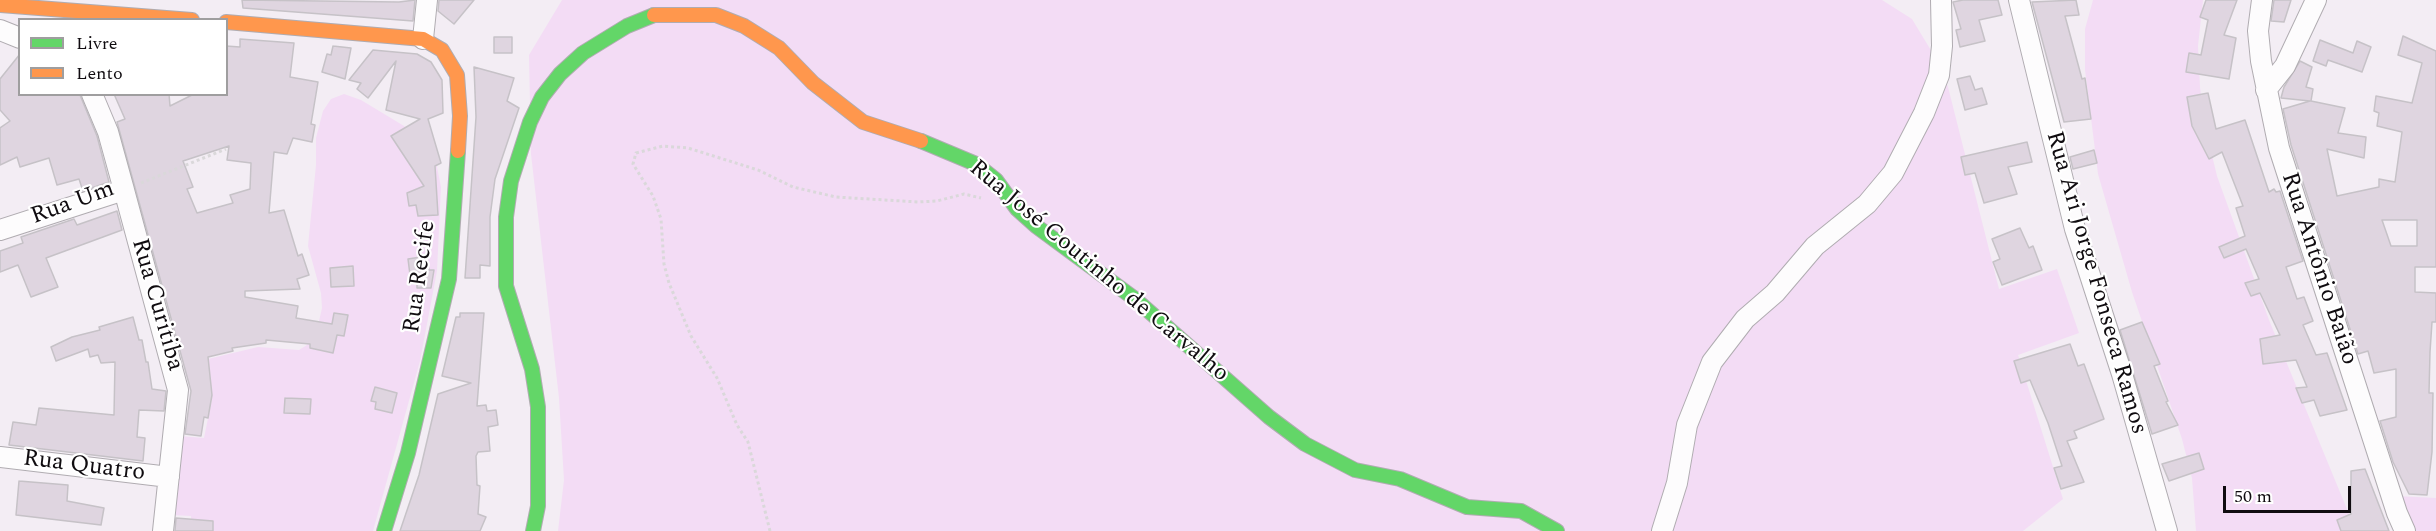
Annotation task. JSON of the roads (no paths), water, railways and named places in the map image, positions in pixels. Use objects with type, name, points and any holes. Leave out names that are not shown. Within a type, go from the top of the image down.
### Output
[{"type":"street","points":[[228,22],[423,39],[426,0]]},
{"type":"street","name":"Rua Ari Jorge Fonseca Ramos","points":[[2019,0],[2075,229],[2122,374],[2167,531]]},
{"type":"street","name":"Rua Antônio Baião","points":[[2262,0],[2258,31],[2266,90],[2279,148],[2397,513],[2405,531]]},
{"type":"street","points":[[2266,90],[2285,66],[2316,0]]},
{"type":"street","points":[[1662,531],[1677,483],[1687,425],[1712,362],[1745,319],[1775,293],[1815,246],[1867,204],[1893,173],[1924,112],[1939,75],[1942,46],[1941,2]]},
{"type":"street","points":[[0,5],[58,5],[174,18]]},
{"type":"street","name":"Rua José Coutinho de Carvalho","points":[[533,531],[538,506],[537,389],[509,301],[504,268],[506,217],[511,181],[530,122],[542,97],[560,74],[583,53],[627,26],[651,15],[678,13],[716,15],[744,26],[779,48],[813,83],[863,123],[932,144],[976,164],[996,180],[1017,209],[1031,222],[1135,299],[1260,409],[1305,444],[1355,470],[1400,479],[1467,507],[1521,511],[1557,531]]},
{"type":"street","points":[[0,30],[18,37]]},
{"type":"street","name":"Rua Recife","points":[[384,531],[408,453],[449,279],[460,116],[459,88],[457,75],[448,58],[434,44],[423,39]]},
{"type":"street","name":"Rua Um","points":[[0,230],[123,190],[108,132],[93,96]]},
{"type":"street","name":"Rua Curitiba","points":[[123,190],[177,382],[163,531]]},
{"type":"street","name":"Rua Quatro","points":[[0,457],[169,477]]}]
